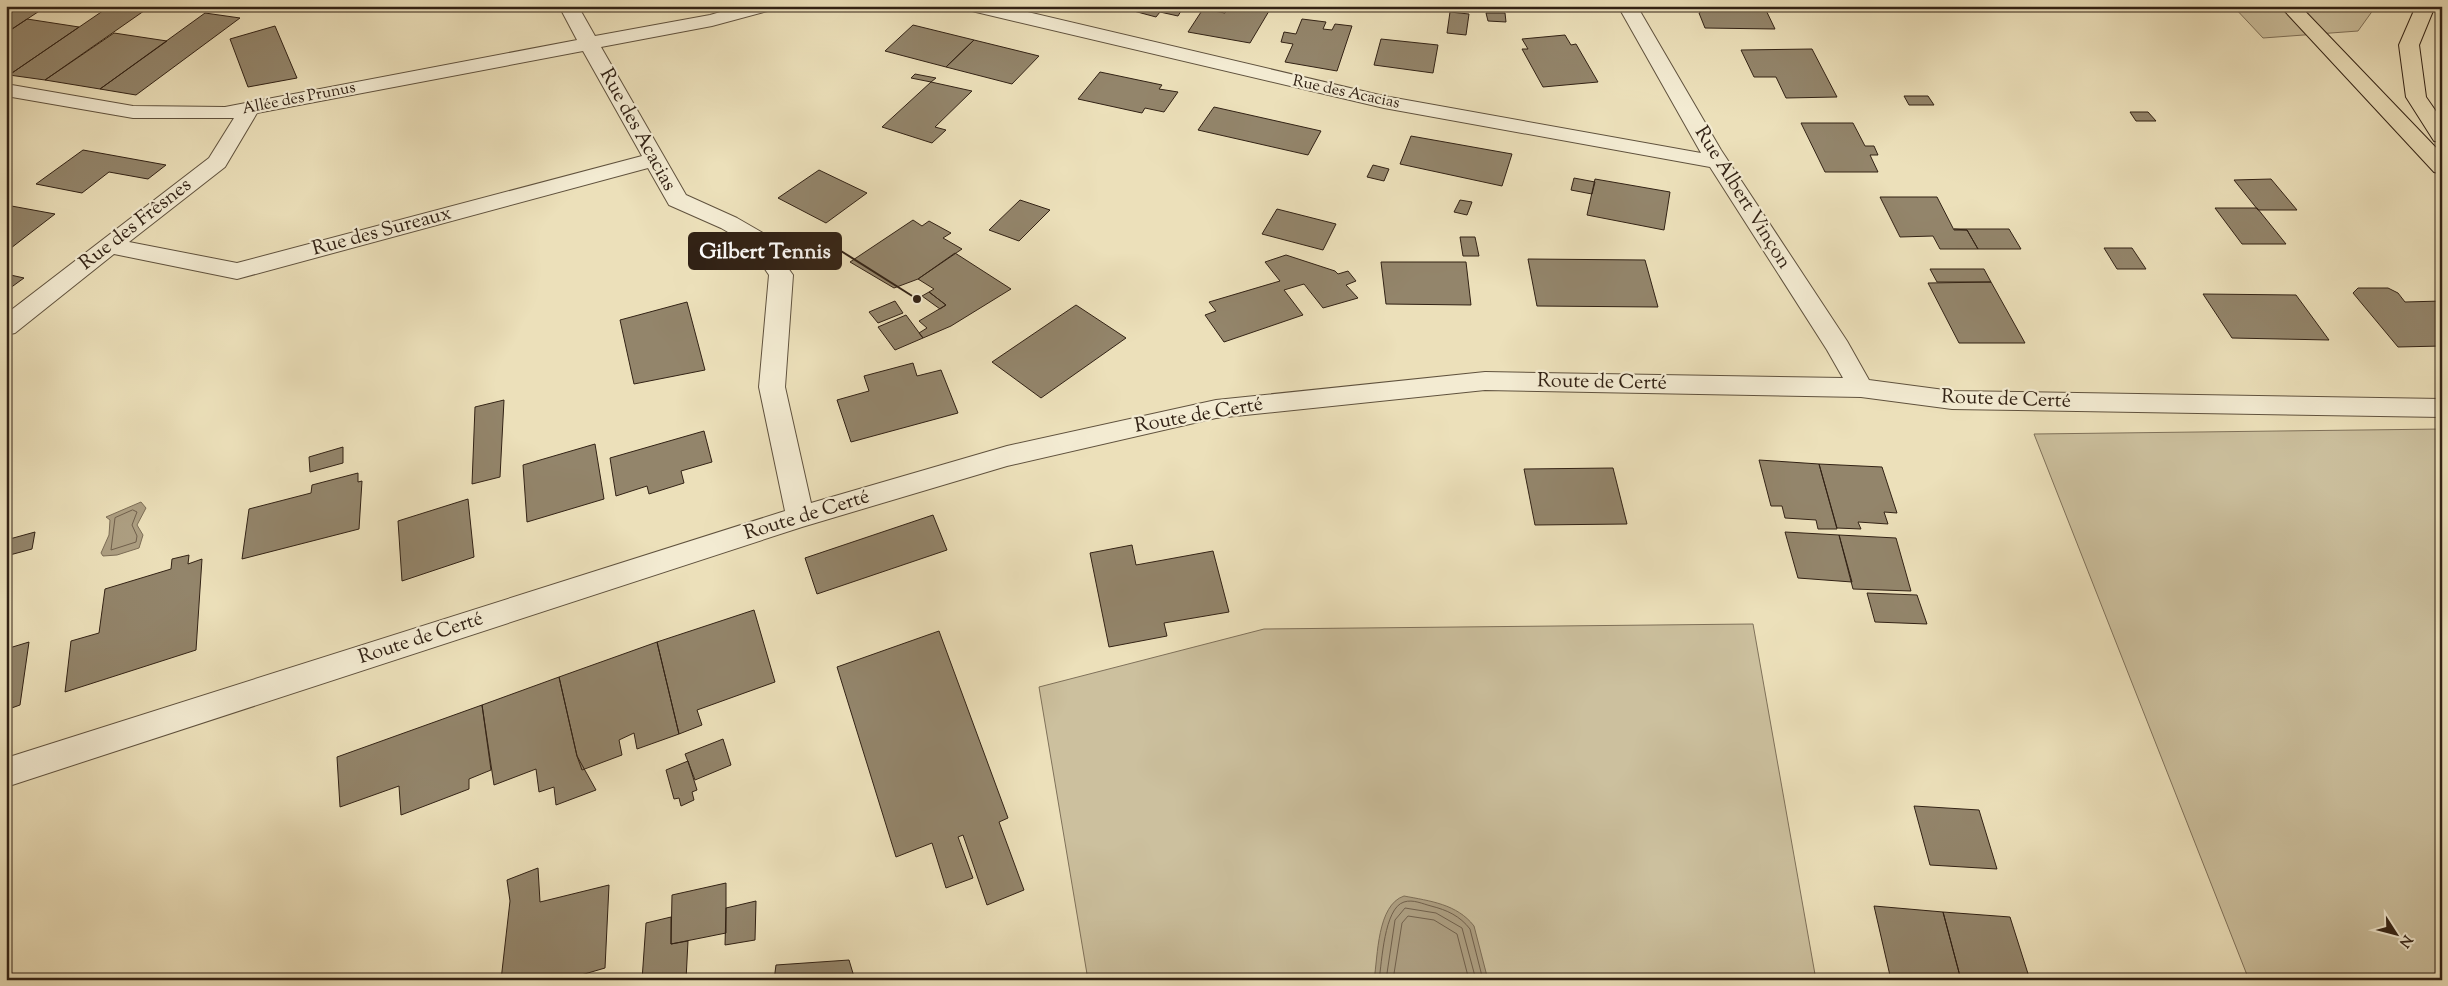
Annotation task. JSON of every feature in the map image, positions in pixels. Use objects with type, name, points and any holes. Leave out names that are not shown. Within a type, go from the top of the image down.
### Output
[{"type":"highway","points":[[2289,6],[2442,167]]},
{"type":"highway","points":[[2426,6],[2410,45],[2416,97],[2442,136]]},
{"type":"street","name":"Rue des Acacias","points":[[568,6],[677,200],[729,223],[756,238],[781,275],[772,387],[800,517]]},
{"type":"street","name":"Allée des Prunus","points":[[6,90],[133,112],[225,113],[712,20],[764,6]]},
{"type":"street","name":"Rue des Acacias","points":[[976,6],[1384,102],[1718,162]]},
{"type":"street","name":"Rue Albert Vinçon","points":[[1627,6],[1718,162],[1838,347],[1861,388]]},
{"type":"street","name":"Rue des Frêsnes","points":[[6,328],[217,162],[250,108]]},
{"type":"street","name":"Rue des Sureaux","points":[[110,246],[237,271],[653,160]]},
{"type":"street","name":"Route de Certé","points":[[6,773],[800,517],[1007,456],[1216,409],[1485,381],[1861,388],[1952,400],[2442,408]]},
{"type":"shaded area","points":[[2233,6],[2376,6],[2358,31],[2263,38]]},
{"type":"shaded area","points":[[2442,429],[2442,980],[2249,980],[2034,434]]},
{"type":"shaded area","points":[[1753,624],[1816,980],[1088,980],[1039,687],[1264,629]]},
{"type":"water","points":[[141,502],[146,508],[137,525],[143,535],[139,548],[117,555],[103,556],[101,553],[109,535],[110,520],[106,517]]},
{"type":"water","points":[[1404,896],[1451,908],[1460,913],[1474,926],[1488,980],[1374,980],[1380,932],[1384,920],[1388,910],[1395,901]]},
{"type":"building","points":[[6,6],[47,6],[6,33]]},
{"type":"building","points":[[110,6],[151,6],[45,80],[9,75]]},
{"type":"building","points":[[1115,6],[1184,6],[1178,16],[1160,12],[1156,17]]},
{"type":"building","points":[[1230,6],[1272,6],[1250,43],[1188,32],[1203,9],[1225,13]]},
{"type":"building","points":[[1714,6],[1764,6],[1775,29],[1705,28],[1699,13],[1704,10],[1715,10]]},
{"type":"building","points":[[1450,12],[1469,14],[1466,35],[1447,33]]},
{"type":"building","points":[[205,13],[240,18],[136,95],[100,89]]},
{"type":"building","points":[[1486,13],[1505,13],[1506,22],[1488,21]]},
{"type":"building","points":[[27,19],[79,27],[9,75],[6,74],[6,33]]},
{"type":"building","points":[[1302,19],[1326,22],[1323,29],[1332,30],[1335,24],[1352,26],[1337,71],[1285,62],[1293,44],[1281,42],[1284,32],[1296,34]]},
{"type":"building","points":[[913,25],[974,40],[946,67],[885,51]]},
{"type":"building","points":[[275,26],[297,78],[248,87],[230,39]]},
{"type":"building","points":[[114,33],[167,41],[100,89],[45,80]]},
{"type":"building","points":[[1565,35],[1571,45],[1576,44],[1598,82],[1543,87],[1522,49],[1528,49],[1522,39]]},
{"type":"building","points":[[1381,39],[1438,45],[1433,73],[1374,65]]},
{"type":"building","points":[[974,40],[1039,56],[1012,84],[946,67]]},
{"type":"building","points":[[1812,49],[1837,97],[1786,98],[1776,77],[1754,77],[1741,50]]},
{"type":"building","points":[[1100,72],[1162,85],[1159,89],[1178,92],[1164,112],[1145,108],[1142,113],[1078,99]]},
{"type":"building","points":[[915,74],[936,78],[931,82],[911,78]]},
{"type":"building","points":[[931,82],[972,91],[935,127],[946,130],[932,143],[882,127]]},
{"type":"building","points":[[1904,96],[1928,96],[1934,105],[1909,105]]},
{"type":"building","points":[[1214,107],[1321,131],[1308,155],[1198,130]]},
{"type":"building","points":[[2130,112],[2148,112],[2156,121],[2136,121]]},
{"type":"building","points":[[1801,123],[1853,123],[1865,146],[1874,146],[1878,155],[1870,155],[1878,172],[1825,172]]},
{"type":"building","points":[[1411,136],[1512,154],[1502,186],[1400,164]]},
{"type":"building","points":[[83,150],[166,165],[148,179],[109,172],[82,193],[36,184]]},
{"type":"building","points":[[1373,165],[1389,169],[1384,181],[1367,177]]},
{"type":"building","points":[[819,170],[867,193],[826,223],[778,198]]},
{"type":"building","points":[[1574,178],[1595,182],[1592,194],[1571,190]]},
{"type":"building","points":[[1595,179],[1670,192],[1664,230],[1587,215]]},
{"type":"building","points":[[2271,179],[2297,210],[2258,210],[2234,180]]},
{"type":"building","points":[[1880,197],[1937,197],[1954,230],[1967,230],[1978,249],[1940,249],[1933,236],[1900,237]]},
{"type":"building","points":[[1020,200],[1050,210],[1019,241],[989,230]]},
{"type":"building","points":[[1460,200],[1472,202],[1467,215],[1454,212]]},
{"type":"building","points":[[6,205],[55,214],[11,248],[6,247]]},
{"type":"building","points":[[2215,208],[2257,208],[2286,244],[2242,244]]},
{"type":"building","points":[[1277,209],[1336,224],[1323,250],[1262,234]]},
{"type":"building","points":[[913,220],[922,226],[929,221],[951,233],[943,238],[962,249],[918,279],[894,288],[850,262]]},
{"type":"building","points":[[1954,229],[2009,229],[2021,249],[1978,249],[1967,230]]},
{"type":"building","points":[[1460,237],[1475,237],[1479,256],[1463,256]]},
{"type":"building","points":[[2104,248],[2132,248],[2146,269],[2117,269]]},
{"type":"building","points":[[955,253],[1011,289],[951,326],[923,338],[919,333],[927,328],[919,321],[946,305],[929,292],[934,289],[918,279]]},
{"type":"building","points":[[1286,255],[1335,271],[1338,274],[1348,271],[1356,281],[1346,285],[1358,298],[1323,308],[1304,284],[1284,290],[1303,315],[1224,342],[1205,315],[1216,311],[1209,302],[1280,281],[1265,262]]},
{"type":"building","points":[[1528,259],[1645,260],[1658,307],[1537,306]]},
{"type":"building","points":[[1381,262],[1466,262],[1471,305],[1386,304]]},
{"type":"building","points":[[1930,269],[1984,269],[1991,282],[1937,282]]},
{"type":"building","points":[[6,274],[24,278],[6,291]]},
{"type":"building","points":[[1991,282],[2025,343],[1959,343],[1928,283]]},
{"type":"building","points":[[2358,288],[2388,288],[2398,293],[2405,302],[2442,301],[2442,346],[2398,347],[2353,293]]},
{"type":"building","points":[[929,292],[946,305],[940,309],[922,296]]},
{"type":"building","points":[[2203,294],[2296,295],[2329,340],[2232,338]]},
{"type":"building","points":[[895,301],[903,313],[878,323],[869,312]]},
{"type":"building","points":[[687,302],[705,370],[634,384],[620,320]]},
{"type":"building","points":[[1076,305],[1126,338],[1041,398],[992,362]]},
{"type":"building","points":[[906,315],[923,338],[895,350],[878,327]]},
{"type":"building","points":[[913,363],[917,376],[941,370],[958,413],[851,442],[837,400],[869,391],[864,376]]},
{"type":"building","points":[[504,400],[500,477],[472,484],[475,407]]},
{"type":"building","points":[[704,431],[712,462],[681,471],[684,483],[649,494],[647,486],[616,496],[610,458]]},
{"type":"building","points":[[595,444],[604,499],[527,522],[523,465]]},
{"type":"building","points":[[343,447],[343,463],[310,472],[309,457]]},
{"type":"building","points":[[1759,460],[1819,464],[1837,529],[1818,529],[1816,520],[1785,518],[1782,506],[1771,506]]},
{"type":"building","points":[[1819,464],[1882,467],[1897,513],[1884,512],[1888,524],[1858,522],[1861,529],[1837,528]]},
{"type":"building","points":[[1613,468],[1627,524],[1535,525],[1524,469]]},
{"type":"building","points":[[358,473],[358,482],[362,481],[359,529],[242,559],[249,509],[311,493],[312,485]]},
{"type":"building","points":[[468,499],[474,557],[402,581],[398,521]]},
{"type":"building","points":[[933,515],[947,550],[817,594],[805,558]]},
{"type":"building","points":[[35,532],[32,549],[6,556],[6,540]]},
{"type":"building","points":[[1785,532],[1839,535],[1852,582],[1798,578]]},
{"type":"building","points":[[1839,535],[1896,538],[1911,591],[1853,589]]},
{"type":"building","points":[[1132,545],[1136,565],[1213,551],[1229,612],[1164,623],[1167,636],[1109,647],[1090,553]]},
{"type":"building","points":[[189,555],[188,564],[202,559],[196,650],[65,692],[71,641],[99,633],[105,589],[171,569],[172,559]]},
{"type":"building","points":[[1867,593],[1917,595],[1927,624],[1875,622]]},
{"type":"building","points":[[754,610],[775,682],[697,710],[702,725],[679,734],[657,642]]},
{"type":"building","points":[[939,631],[1008,818],[999,822],[1024,890],[987,905],[963,835],[958,837],[973,878],[946,888],[932,843],[896,857],[837,667]]},
{"type":"building","points":[[29,642],[20,705],[6,710],[6,649]]},
{"type":"building","points":[[657,642],[679,734],[637,749],[634,733],[619,740],[622,755],[582,770],[559,677]]},
{"type":"building","points":[[559,677],[577,756],[596,790],[556,805],[554,787],[539,792],[536,769],[494,785],[482,705]]},
{"type":"building","points":[[482,705],[491,770],[469,779],[469,789],[401,815],[399,786],[340,807],[337,757]]},
{"type":"building","points":[[723,739],[731,765],[695,780],[685,754]]},
{"type":"building","points":[[688,761],[697,790],[692,792],[694,800],[681,806],[679,798],[674,799],[666,770]]},
{"type":"building","points":[[1914,806],[1979,810],[1997,869],[1930,865]]},
{"type":"building","points":[[538,868],[540,902],[609,885],[605,968],[564,980],[501,980],[510,901],[507,880]]},
{"type":"building","points":[[726,883],[726,933],[671,944],[672,895]]},
{"type":"building","points":[[756,901],[755,940],[725,945],[726,908]]},
{"type":"building","points":[[1874,906],[1943,912],[1961,980],[1891,980]]},
{"type":"building","points":[[1943,912],[2010,917],[2030,980],[1961,980]]},
{"type":"building","points":[[671,917],[671,944],[688,941],[686,980],[642,980],[646,923]]},
{"type":"building","points":[[849,960],[855,980],[774,980],[776,965]]},
{"type":"place","name":"Gilbert Tennis","points":[[917,299]]}]
